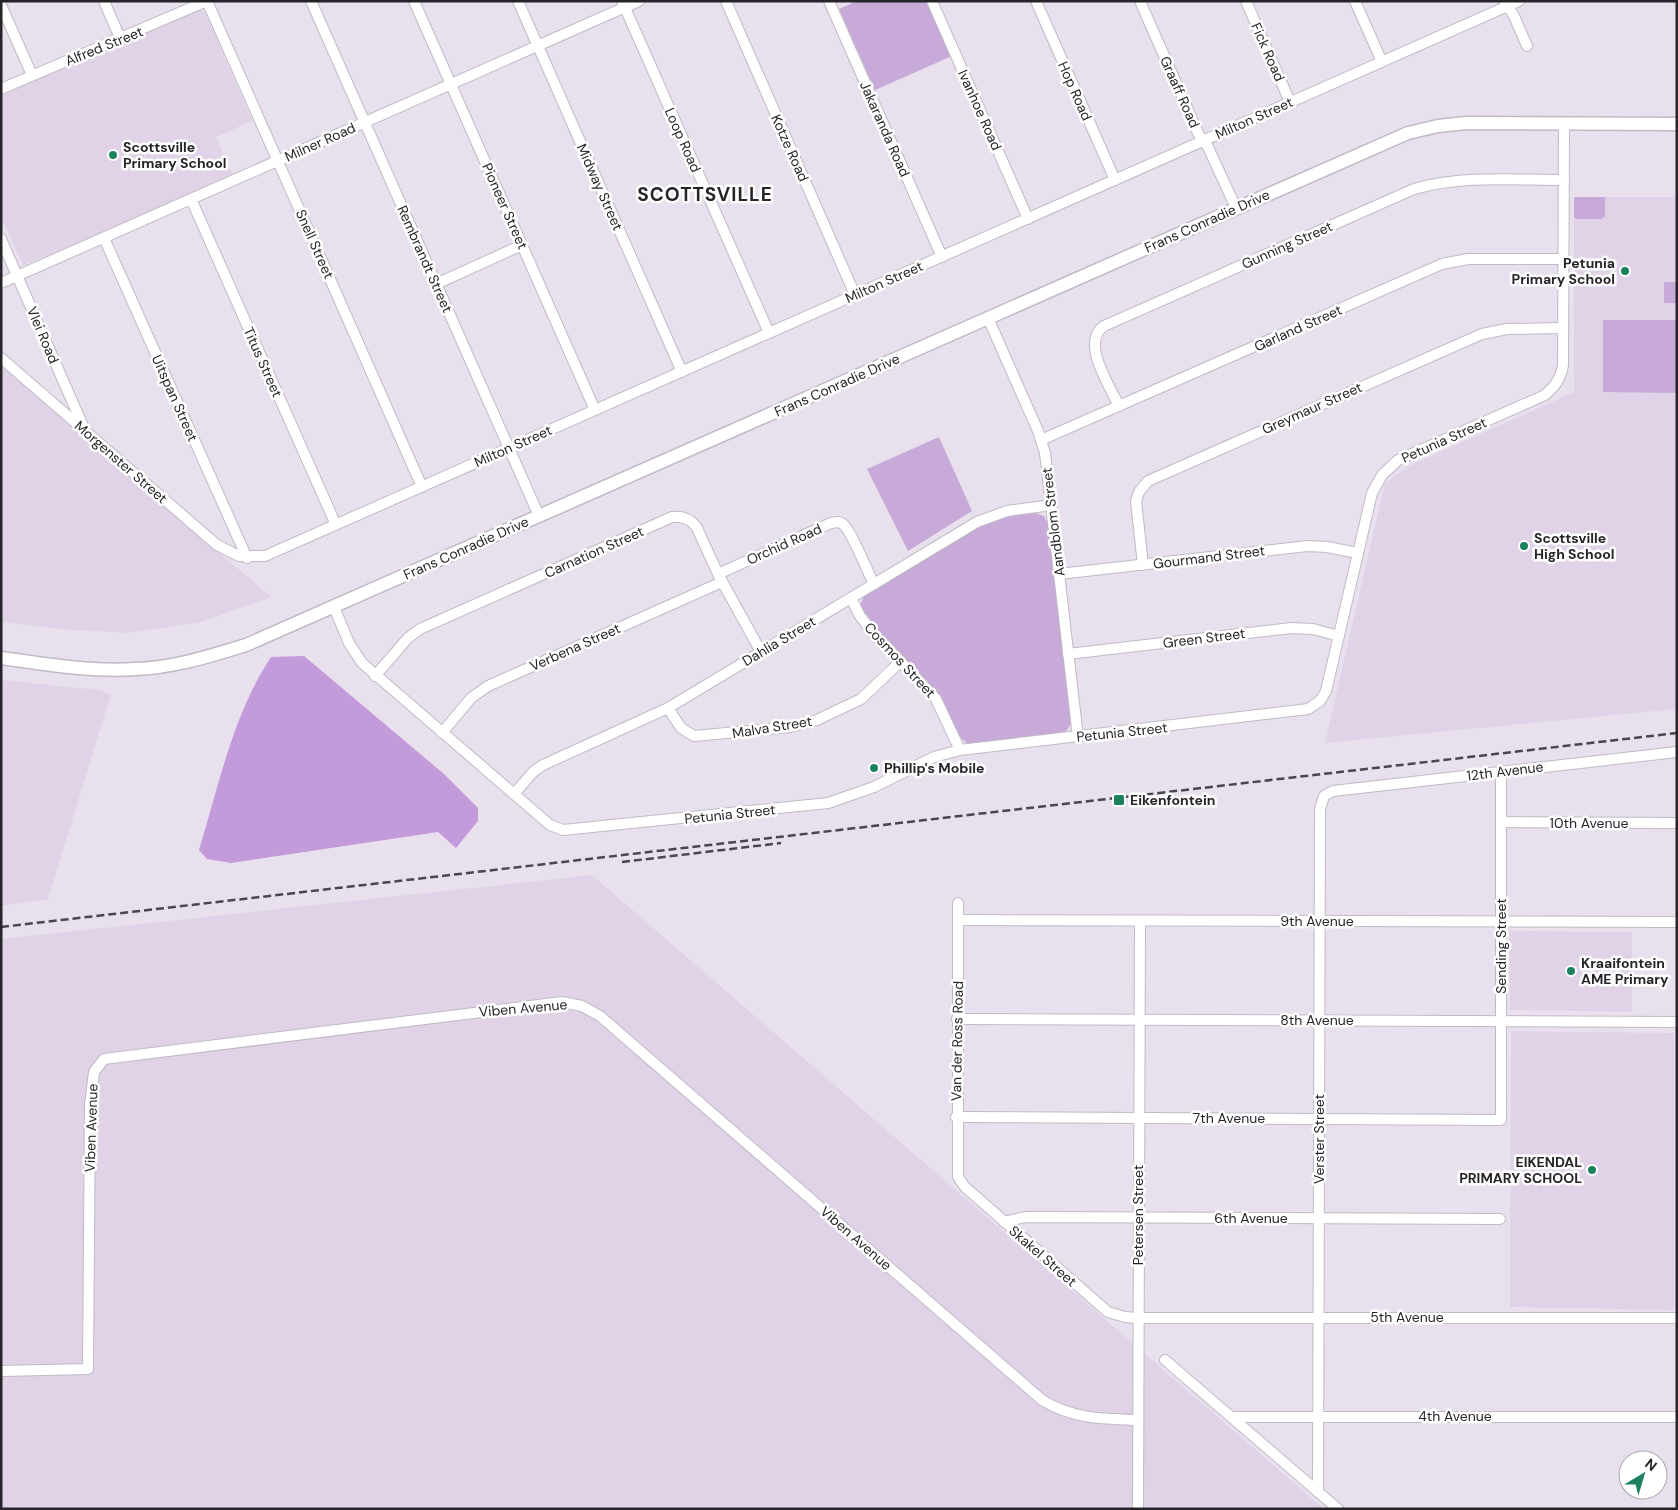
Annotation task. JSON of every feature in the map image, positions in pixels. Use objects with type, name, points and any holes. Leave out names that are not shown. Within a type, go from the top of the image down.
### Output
[{"type":"street","points":[[104,1],[120,38]]},
{"type":"street","name":"Alfred Street","points":[[1,89],[120,38],[135,34],[207,1]]},
{"type":"street","name":"Snell Street","points":[[207,1],[422,487]]},
{"type":"street","name":"Rembrandt Street","points":[[311,1],[539,516]]},
{"type":"street","name":"Pioneer Street","points":[[414,1],[595,410]]},
{"type":"street","name":"Midway Street","points":[[518,1],[682,372]]},
{"type":"street","name":"Milner Road","points":[[1,283],[538,46],[623,4],[639,1]]},
{"type":"street","name":"Kotze Road","points":[[726,1],[855,295]]},
{"type":"street","name":"Jakaranda Road","points":[[828,1],[942,257]]},
{"type":"street","name":"Ivanhoe Road","points":[[932,1],[1028,219]]},
{"type":"street","name":"Hop Road","points":[[1036,1],[1115,180]]},
{"type":"street","name":"Graaff Road","points":[[1140,1],[1203,141],[1236,208]]},
{"type":"street","name":"Fick Road","points":[[1246,1],[1290,102]]},
{"type":"street","points":[[1356,1],[1382,62]]},
{"type":"street","name":"Milton Street","points":[[247,558],[271,554],[1382,62],[1506,4],[1519,1]]},
{"type":"street","name":"Loop Road","points":[[623,4],[769,333]]},
{"type":"street","points":[[1506,4],[1527,46]]},
{"type":"street","points":[[1,5],[32,76]]},
{"type":"street","name":"Frans Conradie Drive","points":[[1,658],[88,669],[136,670],[206,657],[246,645],[1395,138],[1422,129],[1466,123],[1677,124]]},
{"type":"street","name":"Petunia Street","points":[[334,607],[356,656],[375,676],[550,825],[563,830],[581,830],[828,803],[874,787],[934,757],[960,750],[1308,709],[1320,700],[1326,691],[1372,493],[1387,468],[1398,460],[1548,393],[1556,385],[1562,372],[1564,328],[1564,124]]},
{"type":"street","name":"Gunning Street","points":[[1119,406],[1093,347],[1095,335],[1104,326],[1414,189],[1442,182],[1468,180],[1564,180]]},
{"type":"street","name":"Titus Street","points":[[191,199],[336,525]]},
{"type":"street","name":"Uitspan Street","points":[[104,238],[247,558]]},
{"type":"street","name":"Vlei Road","points":[[1,239],[84,430]]},
{"type":"street","points":[[436,284],[522,245]]},
{"type":"street","name":"Garland Street","points":[[1041,440],[1442,264],[1468,259],[1564,259]]},
{"type":"street","name":"Aandblom Street","points":[[988,318],[1041,440],[1047,465],[1078,737]]},
{"type":"street","name":"Greymaur Street","points":[[1143,565],[1136,501],[1139,492],[1148,481],[1482,334],[1507,329],[1564,328]]},
{"type":"street","name":"Morgenster Street","points":[[1,358],[217,545],[231,554],[247,558]]},
{"type":"street","name":"Dahlia Street","points":[[514,794],[534,771],[543,765],[668,708],[993,515],[1007,511],[1052,505]]},
{"type":"street","name":"Carnation Street","points":[[375,676],[408,638],[420,629],[672,517],[679,516],[692,521],[720,578],[761,652]]},
{"type":"street","name":"Orchid Road","points":[[720,578],[831,523],[840,522],[845,525],[874,584]]},
{"type":"street","name":"Gourmand Street","points":[[1059,574],[1307,546],[1327,547],[1358,553]]},
{"type":"street","name":"Verbena Street","points":[[442,733],[471,698],[488,686],[720,578]]},
{"type":"street","name":"Cosmos Street","points":[[851,598],[860,616],[874,634],[936,699],[960,750]]},
{"type":"street","name":"Green Street","points":[[1068,654],[1292,628],[1313,629],[1339,636]]},
{"type":"street","name":"Malva Street","points":[[668,708],[681,728],[694,736],[798,725],[817,720],[861,699],[900,662]]},
{"type":"street","name":"12th Avenue","points":[[1332,791],[1677,752]]},
{"type":"street","name":"Sending Street","points":[[1501,772],[1501,1120]]},
{"type":"street","name":"Verster Street","points":[[1318,1492],[1320,804],[1324,796],[1332,791]]},
{"type":"street","name":"10th Avenue","points":[[1501,822],[1677,824]]},
{"type":"street","name":"Van der Ross Road","points":[[958,903],[956,1117],[958,1178]]},
{"type":"street","name":"9th Avenue","points":[[958,920],[1677,922]]},
{"type":"street","name":"Petersen Street","points":[[1138,1509],[1140,921]]},
{"type":"street","name":"Viben Avenue","points":[[1,1371],[88,1369],[90,1105],[94,1072],[100,1062],[114,1056],[562,1002],[582,1006],[600,1016],[1042,1400],[1062,1411],[1085,1418],[1138,1420]]},
{"type":"street","name":"8th Avenue","points":[[958,1019],[1677,1022]]},
{"type":"street","name":"7th Avenue","points":[[956,1117],[1501,1120]]},
{"type":"street","name":"Skakel Street","points":[[958,1178],[965,1187],[1004,1222],[1108,1312],[1125,1317],[1138,1318]]},
{"type":"street","name":"6th Avenue","points":[[1004,1222],[1025,1217],[1500,1219]]},
{"type":"street","name":"5th Avenue","points":[[1138,1318],[1319,1316],[1677,1318]]},
{"type":"street","points":[[1165,1360],[1338,1509]]},
{"type":"street","name":"4th Avenue","points":[[1233,1417],[1318,1415],[1677,1417]]},
{"type":"shaded area","points":[[857,1],[928,1],[952,56],[875,90],[839,9]]},
{"type":"shaded area","name":"Scottsville Primary School","points":[[198,9],[205,12],[252,121],[216,137],[232,174],[96,236],[23,265],[1,217],[1,96]]},
{"type":"shaded area","name":"Scottsville High School","points":[[1574,197],[1677,197],[1677,709],[1325,743],[1385,483],[1411,465],[1574,392]]},
{"type":"shaded area","points":[[1574,197],[1605,197],[1605,216],[1602,219],[1577,219],[1574,217]]},
{"type":"shaded area","points":[[1664,282],[1677,282],[1677,303],[1664,303]]},
{"type":"shaded area","points":[[1603,320],[1677,320],[1677,393],[1603,392]]},
{"type":"shaded area","points":[[1,365],[271,597],[201,622],[128,633],[61,629],[1,622]]},
{"type":"shaded area","points":[[939,437],[972,511],[908,551],[867,469]]},
{"type":"shaded area","points":[[1035,513],[1044,516],[1049,526],[1071,724],[1066,731],[1060,734],[968,744],[960,737],[940,699],[927,681],[870,622],[860,606],[864,596],[984,524],[1001,517]]},
{"type":"shaded area","points":[[304,656],[444,774],[478,808],[478,821],[456,848],[438,832],[231,863],[207,859],[199,850],[228,751],[258,679],[271,657]]},
{"type":"shaded area","points":[[1,680],[99,690],[111,694],[48,899],[1,906]]},
{"type":"shaded area","points":[[592,875],[1324,1509],[1,1509],[1,939]]},
{"type":"shaded area","name":"Kraaifontein AME Primary","points":[[1509,931],[1632,932],[1632,1012],[1510,1010]]},
{"type":"shaded area","name":"EIKENDAL PRIMARY SCHOOL","points":[[1511,1031],[1674,1033],[1674,1310],[1510,1307]]},
{"type":"railway","points":[[1,927],[1677,733]]},
{"type":"railway","points":[[622,862],[781,843]]},
{"type":"place","name":"Scottsville Primary School","points":[[113,155]]},
{"type":"place","name":"Petunia Primary School","points":[[1625,271]]},
{"type":"place","name":"Scottsville High School","points":[[1524,546]]},
{"type":"place","name":"Phillip's Mobile","points":[[874,768]]},
{"type":"place","name":"Eikenfontein","points":[[1119,800]]},
{"type":"place","name":"Kraaifontein AME Primary","points":[[1571,971]]},
{"type":"place","name":"EIKENDAL PRIMARY SCHOOL","points":[[1592,1170]]},
{"type":"district","name":"SCOTTSVILLE","points":[[705,194]]}]
